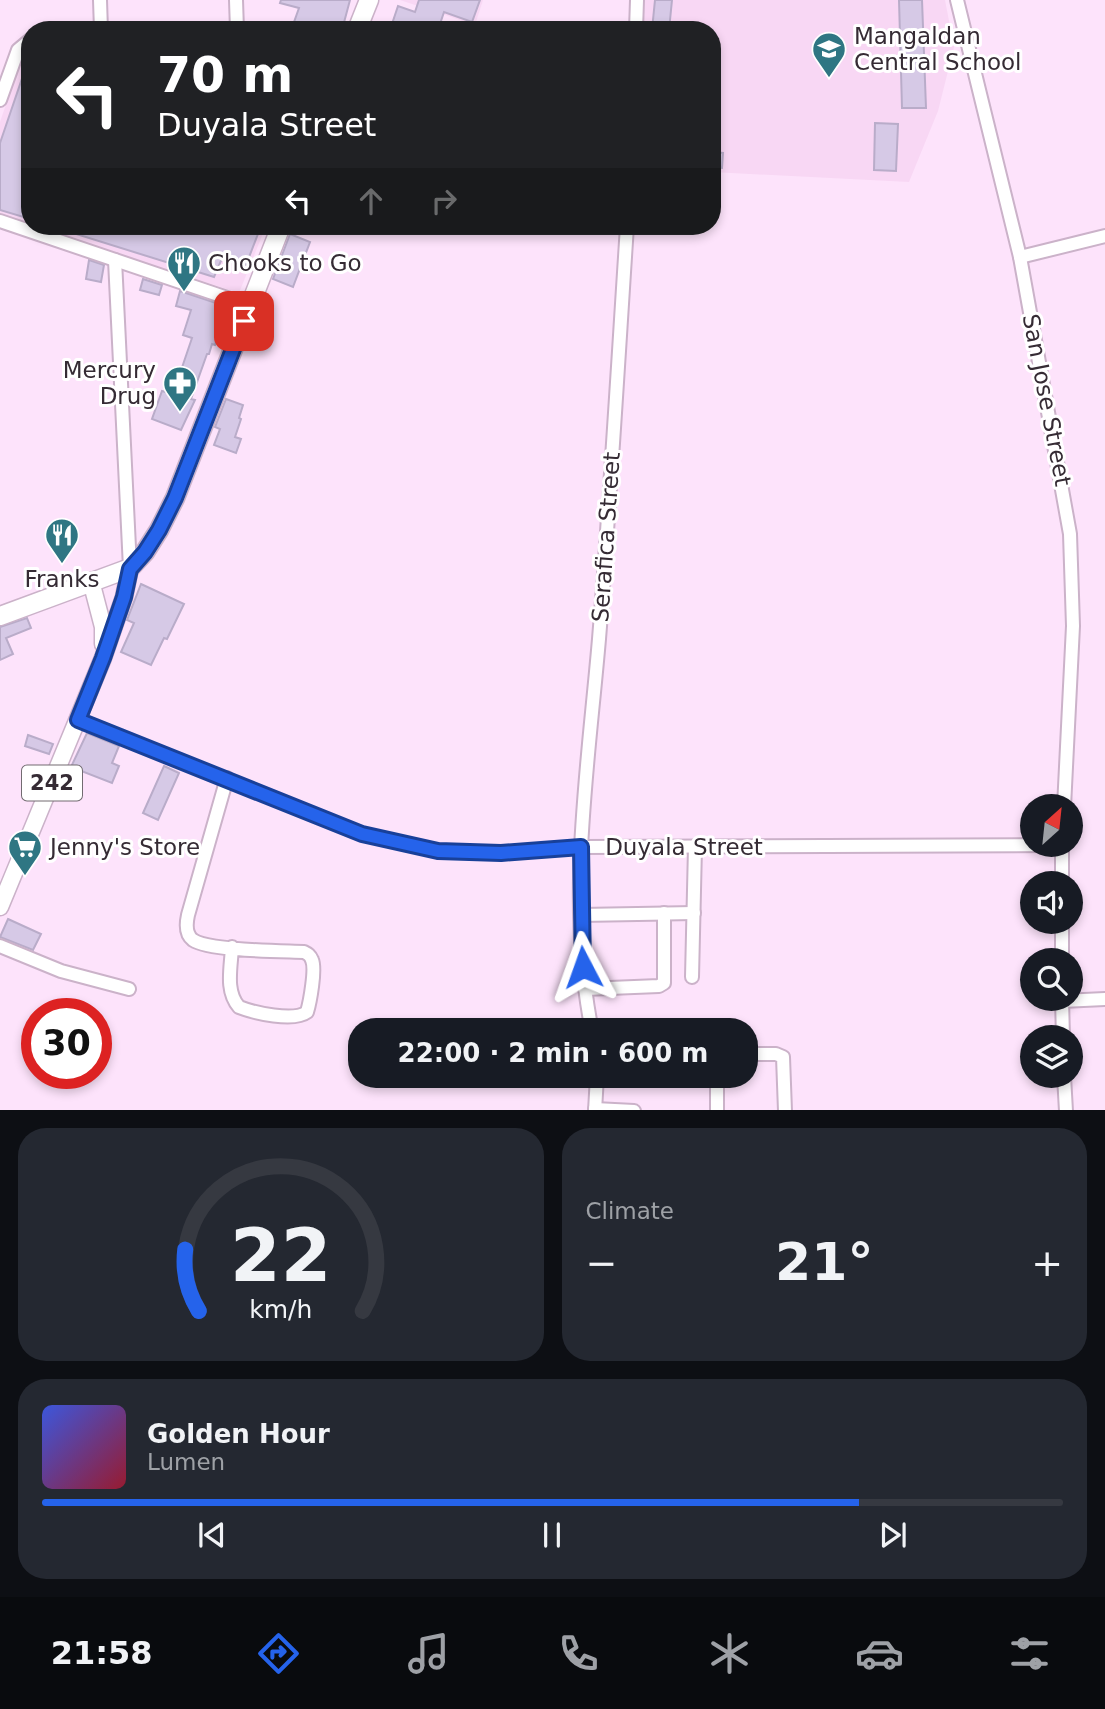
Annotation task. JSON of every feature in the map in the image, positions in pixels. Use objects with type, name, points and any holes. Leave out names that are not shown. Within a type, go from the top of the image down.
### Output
[{"type":"highway","points":[[361,21],[369,0]]},
{"type":"highway","points":[[0,616],[130,569],[145,552],[175,498],[278,235]]},
{"type":"main road","name":"242","points":[[0,907],[103,658],[124,597],[130,569]]},
{"type":"main road","name":"242","points":[[91,581],[103,627],[103,658]]},
{"type":"street","points":[[100,0],[101,21]]},
{"type":"street","points":[[236,0],[237,21]]},
{"type":"street","points":[[636,21],[637,0]]},
{"type":"street","name":"San Jose Street","points":[[957,0],[1020,257],[1070,534],[1073,626],[1065,794]]},
{"type":"street","points":[[0,100],[21,48]]},
{"type":"street","points":[[0,221],[21,228]]},
{"type":"street","points":[[41,235],[251,306]]},
{"type":"street","name":"Serafica Street","points":[[590,1018],[585,989],[581,915],[581,847],[607,544],[626,235]]},
{"type":"street","points":[[1020,257],[1105,236]]},
{"type":"street","points":[[115,260],[130,569]]},
{"type":"street","name":"Duyala Street","points":[[78,720],[362,834],[438,851],[501,853],[581,847],[1020,845]]},
{"type":"street","points":[[227,778],[186,925],[191,939],[198,943],[308,954],[312,958],[314,968],[307,1012],[302,1016],[291,1017],[239,1007],[231,996],[230,989],[232,947]]},
{"type":"street","points":[[692,978],[695,847]]},
{"type":"street","points":[[585,989],[659,986],[664,982],[664,913]]},
{"type":"street","points":[[581,915],[694,913]]},
{"type":"street","points":[[0,946],[61,971],[129,989]]},
{"type":"street","points":[[1083,1000],[1105,999]]},
{"type":"street","points":[[758,1054],[776,1054],[783,1057],[785,1110]]},
{"type":"street","points":[[595,1110],[596,1088]]},
{"type":"street","points":[[717,1088],[717,1110]]},
{"type":"street","points":[[1065,1088],[1066,1110]]},
{"type":"shaded area","points":[[400,0],[483,0],[476,21],[463,21]]},
{"type":"shaded area","name":"Mangaldan Central School","points":[[642,0],[945,0],[954,47],[938,111],[909,182],[721,172],[721,21],[641,21]]},
{"type":"shaded area","points":[[21,61],[21,222],[0,215],[0,122]]},
{"type":"shaded area","points":[[61,235],[262,235],[239,293]]},
{"type":"building","points":[[281,0],[350,0],[344,21],[294,21],[299,8],[280,3]]},
{"type":"building","points":[[419,0],[480,0],[472,21],[444,12],[441,21],[393,21],[398,6],[415,12]]},
{"type":"building","points":[[655,0],[672,0],[670,21],[653,21]]},
{"type":"building","points":[[899,0],[922,0],[926,108],[902,108]]},
{"type":"building","points":[[21,82],[21,216],[0,210],[0,143]]},
{"type":"building","points":[[875,123],[898,124],[896,171],[874,170]]},
{"type":"building","points":[[79,235],[258,235],[246,265],[223,256],[214,277]]},
{"type":"building","points":[[290,235],[310,242],[293,287],[273,279]]},
{"type":"building","points":[[89,260],[104,265],[101,282],[86,279]]},
{"type":"building","points":[[143,279],[162,285],[159,295],[140,290]]},
{"type":"building","points":[[180,291],[222,305],[225,310],[215,345],[212,344],[207,354],[191,399],[195,400],[181,430],[152,419],[162,391],[173,394],[192,338],[183,335],[191,310],[176,306]]},
{"type":"building","points":[[226,399],[243,405],[235,437],[241,439],[236,453],[214,445],[220,429],[215,427]]},
{"type":"building","points":[[141,584],[184,604],[151,665],[121,652],[134,623],[127,620]]},
{"type":"building","points":[[27,618],[31,628],[6,638],[13,654],[0,660],[0,627]]},
{"type":"building","points":[[87,733],[119,746],[112,763],[119,766],[112,783],[71,767]]},
{"type":"building","points":[[28,735],[53,744],[49,754],[25,746]]},
{"type":"building","points":[[164,766],[179,773],[158,820],[143,813]]},
{"type":"building","points":[[8,919],[41,934],[33,950],[0,937]]},
{"type":"place","name":"Mangaldan Central School","points":[[829,79]]},
{"type":"place","name":"Chooks to Go","points":[[184,293]]},
{"type":"place","name":"Mercury Drug","points":[[180,413]]},
{"type":"place","name":"Franks","points":[[62,565]]},
{"type":"place","name":"Jenny's Store","points":[[25,877]]},
{"type":"route","points":[[244,321],[175,498],[159,530],[130,569],[124,597],[103,658],[78,720],[362,834],[438,851],[501,853],[581,847],[583,967]]}]
